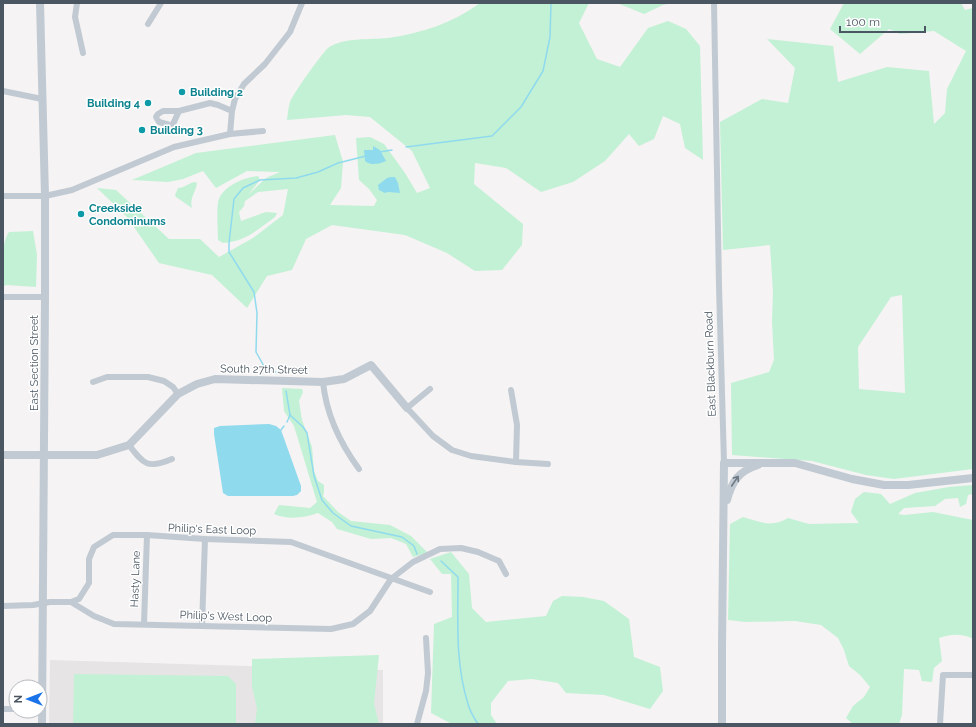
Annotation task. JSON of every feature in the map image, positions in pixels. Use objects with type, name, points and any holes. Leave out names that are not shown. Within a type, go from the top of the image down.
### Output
[{"type":"street","name":"East Section Street","points":[[40,3],[45,196],[44,603],[42,679]]},
{"type":"street","points":[[77,3],[75,17],[83,53]]},
{"type":"street","points":[[148,24],[161,3]]},
{"type":"street","points":[[230,134],[232,112],[244,84],[265,64],[290,32],[302,3]]},
{"type":"street","name":"East Blackburn Road","points":[[714,3],[724,463],[722,724]]},
{"type":"street","points":[[3,90],[42,99]]},
{"type":"street","points":[[179,111],[210,103],[232,112]]},
{"type":"street","points":[[3,196],[45,196],[78,189],[174,147],[230,134],[263,131]]},
{"type":"street","points":[[3,297],[45,297]]},
{"type":"street","name":"South 27th Street","points":[[3,456],[97,455],[129,445],[178,394],[197,384],[215,379],[323,382],[344,378],[371,365],[408,408]]},
{"type":"street","points":[[92,382],[107,376],[148,377],[164,381],[173,387],[178,394]]},
{"type":"street","points":[[323,382],[326,404],[347,452],[359,469]]},
{"type":"street","points":[[430,389],[408,408],[433,436],[452,450],[472,456],[516,462],[548,464]]},
{"type":"street","points":[[511,390],[517,425],[516,462]]},
{"type":"street","points":[[129,445],[139,460],[148,464],[159,465],[172,459]]},
{"type":"street","points":[[724,463],[795,463],[852,480],[884,485],[908,485],[973,478]]},
{"type":"street","points":[[724,512],[729,492],[735,480],[743,471],[763,463]]},
{"type":"street","name":"Philip's East Loop","points":[[71,602],[79,598],[89,583],[89,559],[94,547],[113,535],[147,535],[291,542],[430,592]]},
{"type":"street","name":"Hasty Lane","points":[[144,624],[147,535]]},
{"type":"street","points":[[202,626],[205,539]]},
{"type":"street","name":"Philip's West Loop","points":[[71,602],[94,616],[114,624],[331,629],[353,624],[370,610],[391,579],[413,562],[440,550],[461,548],[478,552],[499,561],[506,574]]},
{"type":"street","points":[[3,606],[71,602]]},
{"type":"street","points":[[417,724],[426,691],[428,673],[426,638]]},
{"type":"street","points":[[940,724],[943,675],[973,675]]},
{"type":"shaded area","points":[[50,660],[383,670],[383,724],[49,724]]},
{"type":"green space","points":[[480,3],[589,3],[579,23],[597,59],[620,67],[648,28],[668,21],[686,29],[700,46],[703,160],[685,148],[680,124],[663,116],[654,139],[639,146],[629,134],[605,161],[573,182],[541,192],[506,168],[475,163],[474,184],[523,224],[522,245],[502,270],[475,271],[447,253],[405,235],[332,225],[306,239],[292,270],[267,276],[247,308],[212,275],[159,263],[127,217],[97,188],[116,190],[169,239],[200,239],[219,257],[253,238],[283,215],[288,189],[258,192],[245,201],[244,206],[239,212],[241,221],[266,212],[277,213],[275,217],[251,234],[238,240],[223,243],[218,240],[217,213],[218,202],[222,194],[230,186],[241,180],[258,176],[260,180],[248,195],[266,178],[280,172],[247,171],[216,188],[203,171],[183,179],[168,182],[132,180],[196,153],[335,135],[343,162],[341,188],[330,205],[374,206],[377,200],[369,189],[359,180],[356,138],[370,137],[384,144],[405,173],[417,193],[430,188],[412,151],[370,117],[346,115],[287,120],[289,104],[314,65],[325,51],[334,44],[357,40],[388,38],[425,30],[448,22]]},
{"type":"green space","points":[[617,3],[671,3],[644,14]]},
{"type":"green space","points":[[844,3],[961,3],[965,10],[973,8],[973,469],[894,479],[866,475],[812,461],[732,455],[731,383],[769,372],[774,360],[772,322],[773,292],[770,245],[723,250],[720,122],[762,99],[788,103],[795,68],[767,39],[833,46],[838,82],[887,67],[929,71],[934,124],[945,113],[947,89],[966,51],[934,31],[900,34],[889,29],[860,54],[830,29]],"holes":[[[902,295],[905,393],[859,389],[858,347],[891,297]]]},
{"type":"green space","points":[[195,182],[197,183],[191,201],[192,208],[175,195],[178,188]]},
{"type":"green space","points":[[33,231],[37,255],[36,287],[3,286],[3,251],[9,232]]},
{"type":"green space","points":[[282,388],[302,389],[303,392],[299,401],[302,420],[312,447],[314,471],[318,481],[324,485],[323,496],[338,512],[351,521],[390,525],[411,536],[428,553],[413,557],[406,544],[391,538],[371,539],[337,529],[332,522],[318,513],[296,518],[274,514],[279,505],[310,508],[317,502],[294,426],[284,411]]},
{"type":"green space","points":[[973,485],[973,494],[968,495],[966,504],[960,507],[958,498],[945,499],[935,506],[904,508],[898,514],[904,515],[933,512],[973,520],[973,639],[956,635],[939,638],[942,661],[934,668],[932,682],[922,681],[919,670],[904,669],[902,715],[899,724],[853,724],[846,718],[853,706],[864,697],[870,687],[860,675],[849,666],[838,638],[821,625],[795,621],[745,622],[728,620],[730,524],[743,517],[766,523],[777,523],[788,518],[809,524],[859,523],[851,512],[855,499],[864,492],[881,494],[890,504],[915,493],[949,487]]},
{"type":"green space","points":[[451,552],[469,574],[472,608],[486,622],[546,616],[553,601],[562,596],[583,597],[604,601],[629,619],[634,657],[660,667],[663,691],[650,709],[604,695],[566,693],[558,683],[532,679],[508,681],[491,703],[491,715],[497,724],[452,724],[431,713],[434,624],[452,617],[451,574],[442,574],[430,559]]},
{"type":"green space","points":[[379,655],[374,704],[379,724],[255,724],[257,709],[252,686],[252,659]]},
{"type":"green space","points":[[74,674],[228,676],[236,684],[236,724],[73,724]]},
{"type":"water","points":[[373,146],[380,150],[386,161],[370,164],[365,161],[364,150],[373,150]]},
{"type":"water","points":[[395,177],[400,193],[385,193],[379,190],[378,185],[387,178]]},
{"type":"water","points":[[269,424],[276,426],[281,430],[301,486],[301,491],[297,495],[293,496],[228,496],[223,493],[214,428],[220,426]]},
{"type":"waterway","points":[[406,147],[492,136],[521,107],[543,71],[550,37],[551,3]]},
{"type":"waterway","points":[[380,152],[392,150]]},
{"type":"waterway","points":[[281,374],[265,368],[256,352],[257,313],[254,292],[229,252],[234,199],[243,188],[260,180],[296,178],[318,172],[338,163],[366,156]]},
{"type":"waterway","points":[[286,391],[290,415],[303,427],[307,433],[314,476],[322,500],[333,513],[351,526],[402,537],[414,546],[417,554]]},
{"type":"waterway","points":[[287,422],[290,415]]},
{"type":"waterway","points":[[281,430],[284,426]]},
{"type":"waterway","points":[[441,561],[458,577],[458,641],[461,673],[469,707],[478,724]]},
{"type":"place","name":"Building 2","points":[[182,92]]},
{"type":"place","name":"Building 4","points":[[148,103]]},
{"type":"place","name":"Building 3","points":[[142,130]]},
{"type":"place","name":"Creekside Condominums","points":[[81,214]]}]
